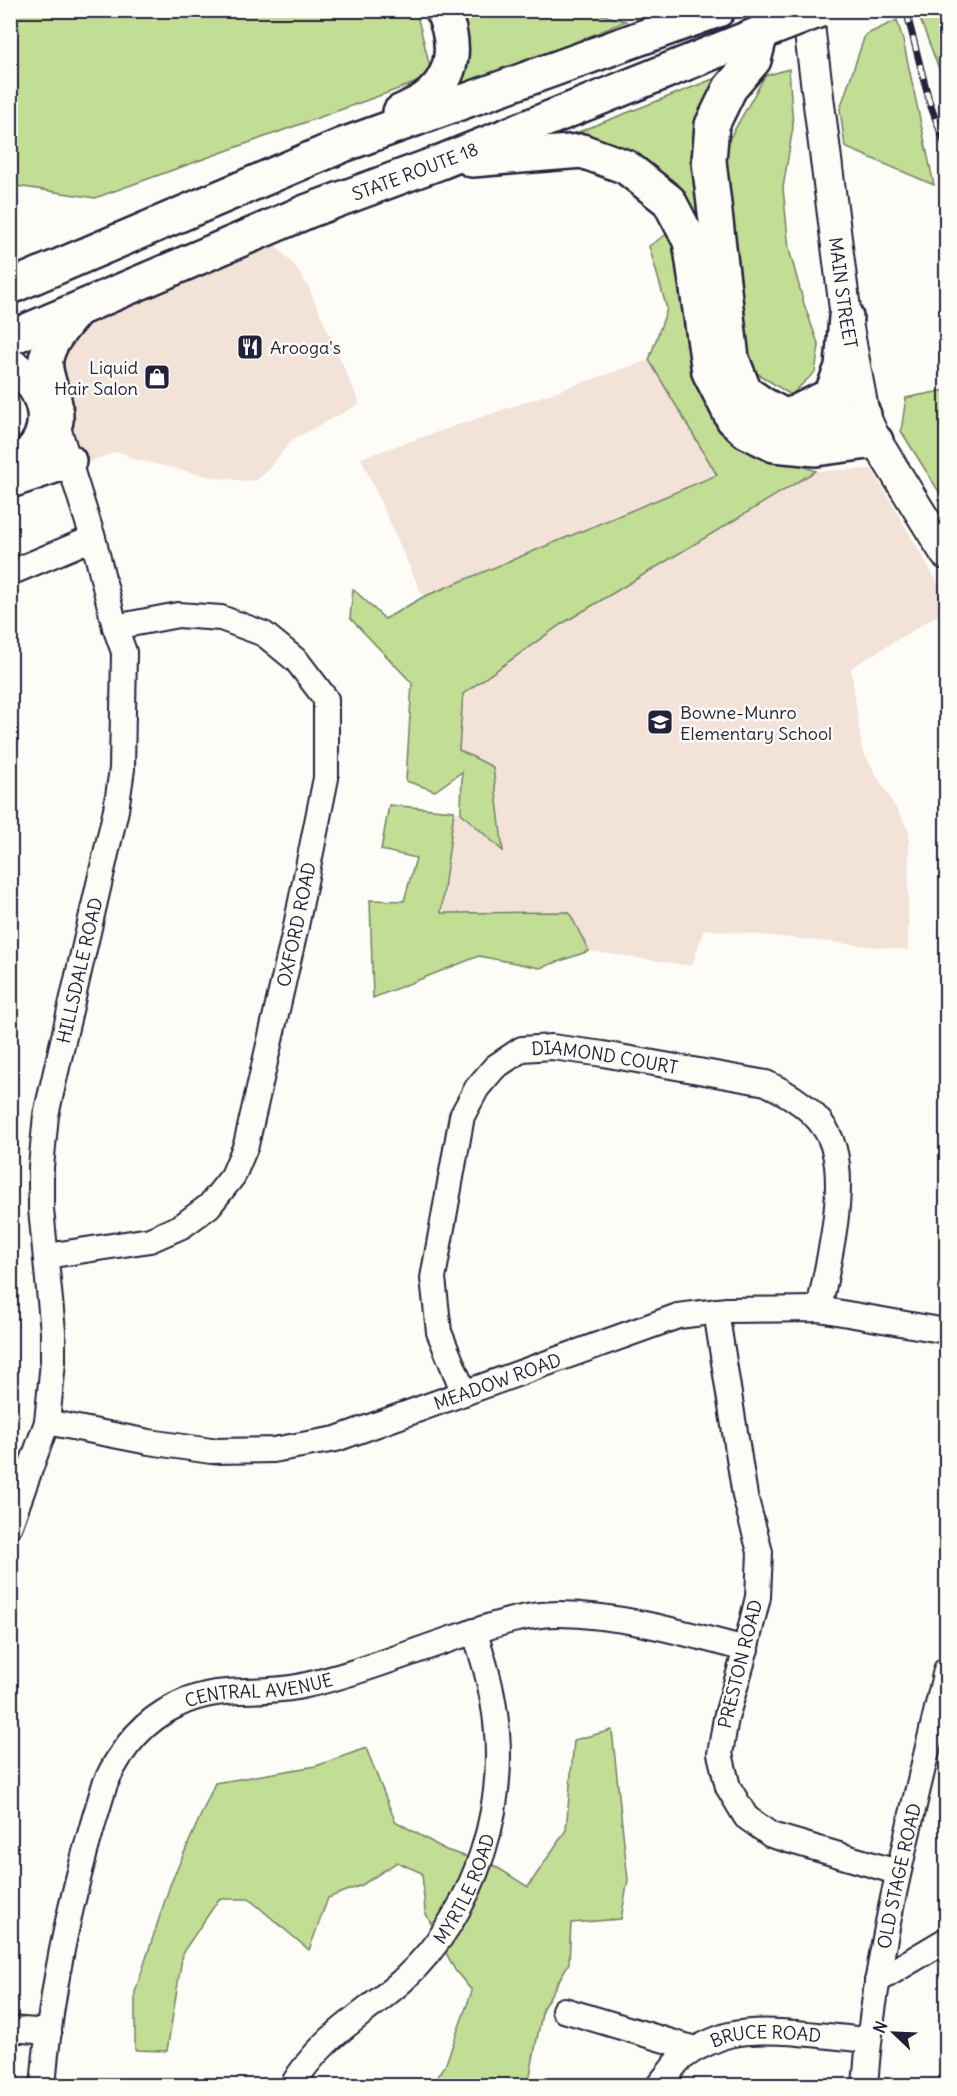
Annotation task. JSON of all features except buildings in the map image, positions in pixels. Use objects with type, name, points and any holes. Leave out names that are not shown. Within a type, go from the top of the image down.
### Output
[{"type":"highway","points":[[343,145],[425,99],[440,84],[449,67],[452,46],[450,28],[442,10]]},
{"type":"highway","points":[[10,287],[343,145],[718,10]]},
{"type":"highway","name":"STATE ROUTE 18","points":[[10,338],[308,211],[438,163],[820,10]]},
{"type":"highway","points":[[766,31],[754,60],[730,88],[711,125],[709,161],[732,358],[745,392],[786,417],[870,428]]},
{"type":"highway","points":[[438,163],[582,151],[626,167],[669,201],[690,241],[709,372],[733,419],[746,431],[774,445],[816,449],[870,428]]},
{"type":"highway","points":[[10,468],[30,453],[42,435],[57,404],[45,362],[52,342],[76,311]]},
{"type":"highway","points":[[786,417],[831,395],[842,367],[846,316]]},
{"type":"highway","points":[[10,365],[23,372],[37,388],[50,418]]},
{"type":"highway","points":[[10,481],[69,461]]},
{"type":"main road","name":"MAIN STREET","points":[[807,10],[846,316],[870,428],[946,554]]},
{"type":"street","name":"HILLSDALE ROAD","points":[[11,1520],[47,1422],[53,1362],[47,1256],[40,1209],[46,1115],[116,810],[122,769],[124,652],[69,461],[50,418]]},
{"type":"street","points":[[10,573],[93,538]]},
{"type":"street","name":"OXFORD ROAD","points":[[47,1256],[150,1240],[182,1226],[209,1206],[233,1176],[246,1145],[295,931],[326,778],[326,699],[297,661],[264,634],[221,618],[178,615],[115,627]]},
{"type":"street","name":"DIAMOND COURT","points":[[464,1393],[439,1332],[433,1278],[462,1116],[477,1088],[495,1066],[522,1049],[552,1047],[603,1054],[766,1083],[785,1092],[808,1109],[822,1126],[834,1148],[838,1188],[833,1241],[819,1309]]},
{"type":"street","name":"MEADOW ROAD","points":[[47,1422],[149,1442],[211,1451],[273,1450],[336,1439],[678,1316],[716,1311],[819,1309],[946,1331]]},
{"type":"street","name":"PRESTON ROAD","points":[[716,1311],[746,1496],[760,1551],[758,1597],[726,1718],[720,1754],[728,1787],[746,1817],[771,1835],[897,1872]]},
{"type":"street","name":"CENTRAL AVENUE","points":[[44,2085],[56,1977],[75,1885],[97,1811],[119,1756],[139,1732],[176,1705],[220,1691],[296,1687],[357,1670],[518,1617],[557,1614],[647,1623],[746,1649]]},
{"type":"street","name":"MYRTLE ROAD","points":[[292,2085],[322,2045],[378,2002],[430,1950],[452,1920],[475,1875],[486,1842],[493,1808],[497,1773],[497,1738],[486,1669],[474,1631]]},
{"type":"street","name":"OLD STAGE ROAD","points":[[865,2085],[868,2040],[897,1872],[942,1712],[946,1670]]},
{"type":"street","points":[[877,1981],[946,1940]]},
{"type":"street","name":"BRUCE ROAD","points":[[564,2010],[695,2049],[720,2037],[744,2032],[789,2033],[868,2040]]},
{"type":"street","points":[[10,2029],[49,2032]]},
{"type":"street","points":[[658,2085],[679,2060],[695,2049]]},
{"type":"shaded area","points":[[262,231],[294,265],[308,286],[360,404],[293,439],[257,480],[211,477],[130,458],[124,453],[116,452],[72,468],[52,342],[77,311]]},
{"type":"shaded area","points":[[649,360],[718,475],[423,597],[361,458]]},
{"type":"shaded area","name":"Bowne-Munro Elementary School","points":[[872,469],[946,597],[946,610],[851,668],[862,750],[909,831],[908,950],[704,929],[692,966],[589,951],[569,912],[441,913],[454,811],[461,813],[502,850],[459,750],[463,694],[560,625],[816,471]]},
{"type":"green space","points":[[583,10],[626,21],[444,94],[449,11]]},
{"type":"green space","points":[[10,11],[416,11],[432,75],[95,198],[11,185]]},
{"type":"green space","points":[[926,11],[946,11],[946,87],[918,14]]},
{"type":"green space","points":[[897,20],[934,185],[845,147],[840,109],[865,35]]},
{"type":"green space","points":[[789,69],[793,127],[783,188],[789,249],[804,304],[819,346],[815,372],[791,395],[755,372],[743,348],[722,152],[765,76]]},
{"type":"green space","points":[[726,74],[705,238],[563,138]]},
{"type":"green space","points":[[667,234],[777,457],[816,471],[560,625],[463,694],[459,750],[493,767],[503,851],[461,813],[462,772],[435,791],[406,781],[412,683],[350,618],[353,589],[385,619],[423,597],[717,475],[649,360],[667,309],[649,246]]},
{"type":"green space","points":[[946,390],[946,503],[901,431],[906,398]]},
{"type":"green space","points":[[389,805],[454,811],[441,913],[569,912],[589,951],[540,968],[479,956],[373,998],[370,900],[404,901],[416,858],[381,850]]},
{"type":"green space","points":[[612,1730],[628,1880],[621,1919],[571,1923],[569,1963],[543,2008],[528,2085],[432,2085],[445,2066],[472,1991],[455,1970],[425,1912],[422,1873],[397,1862],[362,1885],[328,1898],[309,1950],[249,1899],[219,1899],[183,1952],[167,2051],[135,2050],[135,1992],[170,1885],[215,1783],[316,1766],[366,1748],[395,1821],[446,1850],[495,1866],[528,1887],[566,1830],[574,1740]]},
{"type":"railway","points":[[906,10],[930,104],[946,147]]},
{"type":"place","name":"Arooga's","points":[[250,347]]},
{"type":"place","name":"Liquid Hair Salon","points":[[157,377]]},
{"type":"place","name":"Bowne-Munro Elementary School","points":[[660,722]]}]
